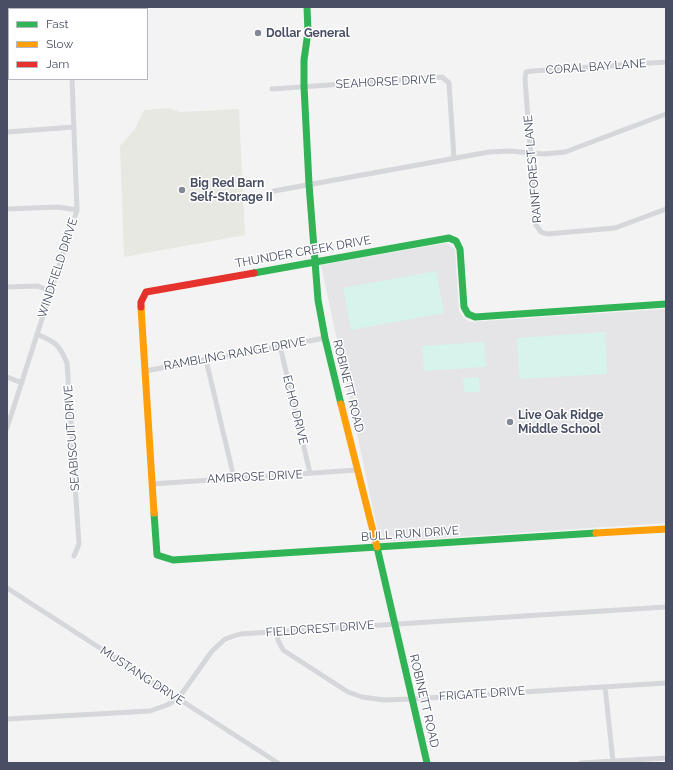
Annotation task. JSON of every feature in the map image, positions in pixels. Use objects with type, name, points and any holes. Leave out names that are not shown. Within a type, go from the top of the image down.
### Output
[{"type":"street","name":"ROBINETT ROAD","points":[[307,7],[308,32],[304,60],[304,86],[314,261],[318,300],[325,338],[377,547],[427,763]]},
{"type":"street","name":"CORAL BAY LANE","points":[[526,72],[666,62]]},
{"type":"street","name":"RAINFOREST LANE","points":[[526,72],[524,79],[536,225],[540,232],[547,234],[615,228],[666,209]]},
{"type":"street","name":"SEAHORSE DRIVE","points":[[272,89],[442,77],[448,83],[454,158]]},
{"type":"street","name":"WINDFIELD DRIVE","points":[[7,428],[77,210],[72,80]]},
{"type":"street","points":[[274,190],[489,152],[510,151],[544,154],[565,152],[666,114]]},
{"type":"street","points":[[7,132],[74,127]]},
{"type":"street","points":[[7,209],[58,207],[77,210]]},
{"type":"street","name":"THUNDER CREEK DRIVE","points":[[157,556],[140,302],[146,292],[449,238],[456,241],[460,249],[464,307],[468,314],[475,317],[666,304]]},
{"type":"street","points":[[7,287],[38,286],[50,291]]},
{"type":"street","name":"SEABISCUIT DRIVE","points":[[37,334],[54,342],[63,353],[67,363],[79,544],[74,556]]},
{"type":"street","name":"RAMBLING RANGE DRIVE","points":[[145,371],[325,338]]},
{"type":"street","name":"ECHO DRIVE","points":[[280,346],[310,473]]},
{"type":"street","points":[[206,360],[234,478]]},
{"type":"street","points":[[7,377],[22,383]]},
{"type":"street","name":"AMBROSE DRIVE","points":[[152,484],[357,470]]},
{"type":"street","name":"BULL RUN DRIVE","points":[[157,556],[172,560],[666,529]]},
{"type":"street","name":"MUSTANG DRIVE","points":[[7,588],[278,763]]},
{"type":"street","name":"FIELDCREST DRIVE","points":[[7,719],[150,710],[167,705],[178,698],[212,651],[225,639],[240,634],[666,608]]},
{"type":"street","name":"FRIGATE DRIVE","points":[[277,631],[278,640],[283,650],[348,692],[374,700],[412,699],[666,683]]},
{"type":"street","points":[[605,687],[613,761]]},
{"type":"street","points":[[581,763],[666,758]]},
{"type":"shaded area","name":"Big Red Barn Self-Storage II","points":[[169,108],[180,112],[239,109],[245,235],[124,257],[120,146],[135,129],[144,110]]},
{"type":"shaded area","name":"Live Oak Ridge Middle School","points":[[447,243],[455,249],[459,311],[464,318],[470,322],[666,309],[666,523],[380,542],[321,265]]},
{"type":"green space","points":[[436,271],[444,313],[351,330],[343,288]]},
{"type":"green space","points":[[605,332],[607,374],[519,379],[517,338]]},
{"type":"green space","points":[[484,342],[486,367],[424,371],[422,346]]},
{"type":"green space","points":[[479,377],[480,392],[464,392],[463,379]]},
{"type":"traffic: fast","points":[[307,7],[308,32],[304,60],[304,86],[309,184],[318,300],[325,338],[341,404]]},
{"type":"traffic: fast","points":[[254,273],[449,238],[456,241],[460,249],[464,307],[468,314],[475,317],[666,304]]},
{"type":"traffic: fast","points":[[154,513],[157,555],[173,560],[596,533]]},
{"type":"traffic: fast","points":[[377,547],[427,763]]},
{"type":"traffic: slow","points":[[141,307],[154,513]]},
{"type":"traffic: slow","points":[[341,404],[377,547]]},
{"type":"traffic: slow","points":[[596,533],[666,529]]},
{"type":"traffic: jam","points":[[141,307],[141,302],[146,292],[254,273]]},
{"type":"place","name":"Dollar General","points":[[258,33]]},
{"type":"place","name":"Big Red Barn Self-Storage II","points":[[182,190]]},
{"type":"place","name":"Live Oak Ridge Middle School","points":[[510,422]]}]
